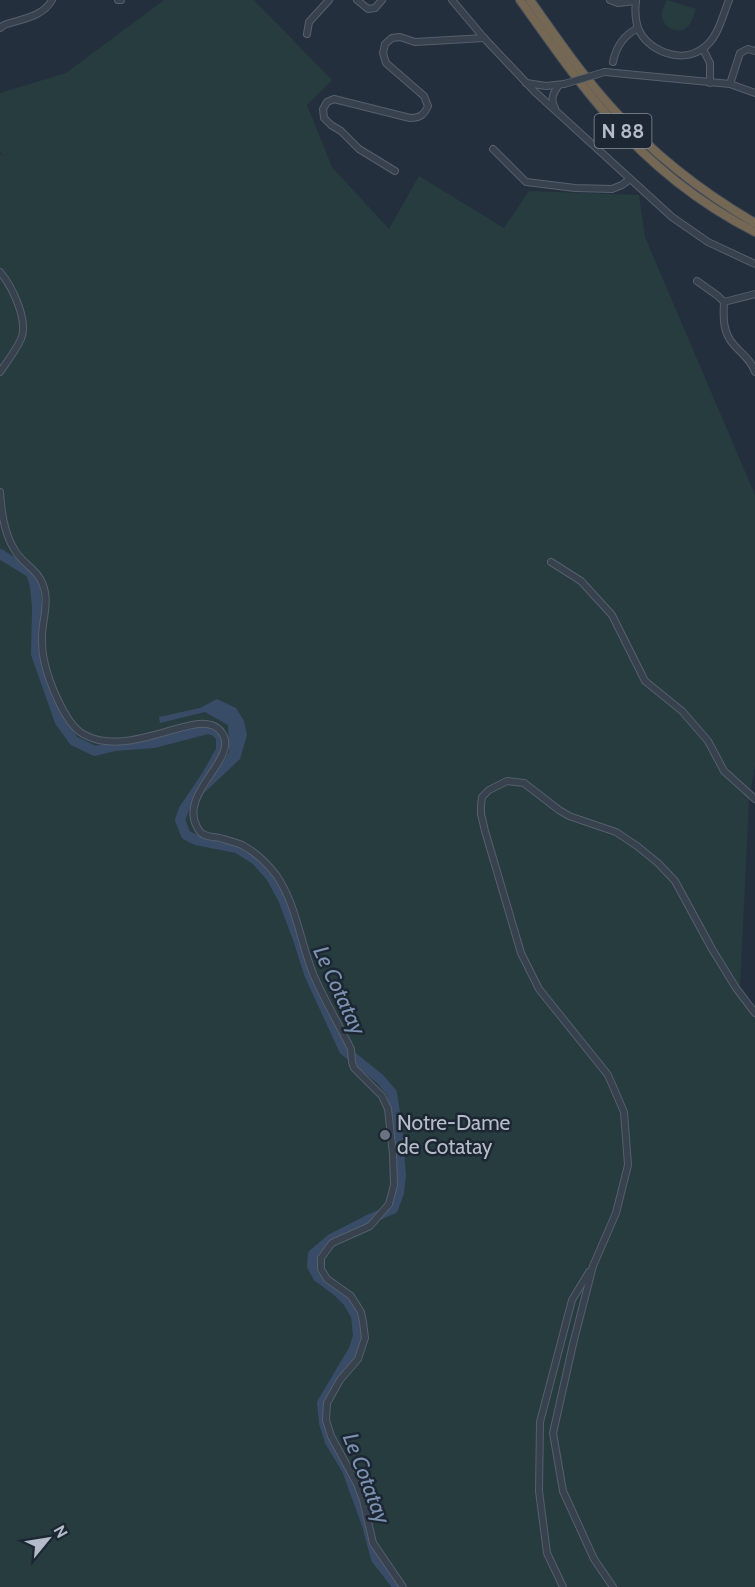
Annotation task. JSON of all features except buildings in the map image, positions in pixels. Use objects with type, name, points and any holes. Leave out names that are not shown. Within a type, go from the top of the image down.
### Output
[{"type":"highway","name":"N 88","points":[[520,0],[590,94],[628,138],[710,205],[755,232]]},
{"type":"highway","name":"N 88","points":[[530,0],[591,83],[644,142],[700,189],[755,223]]},
{"type":"street","points":[[0,28],[40,13],[48,7],[52,0]]},
{"type":"street","points":[[307,34],[309,22],[329,0]]},
{"type":"street","points":[[357,0],[368,9],[375,8],[382,0]]},
{"type":"street","points":[[452,0],[526,82],[672,217],[691,232],[755,264]]},
{"type":"street","points":[[610,0],[618,3],[636,0],[635,12],[638,28],[649,44],[665,53],[686,55],[704,49],[712,40],[729,0]]},
{"type":"street","points":[[613,62],[618,46],[624,38],[638,28]]},
{"type":"street","points":[[395,171],[359,149],[324,118],[323,109],[327,102],[334,99],[418,118],[425,113],[428,106],[424,96],[386,63],[382,53],[385,44],[392,38],[400,37],[415,42],[484,38]]},
{"type":"street","points":[[704,49],[710,63],[710,83]]},
{"type":"street","points":[[730,84],[740,53],[748,49],[755,51]]},
{"type":"street","points":[[526,82],[546,86],[561,85],[605,72],[730,84],[755,93]]},
{"type":"street","points":[[556,111],[552,100],[553,94],[561,85]]},
{"type":"street","points":[[493,149],[526,182],[574,188],[612,189],[622,186],[630,179]]},
{"type":"street","points":[[0,272],[17,302],[23,329],[21,338],[0,372]]},
{"type":"street","points":[[697,281],[724,302],[723,315],[726,331],[732,343],[749,360],[755,372]]},
{"type":"street","points":[[724,302],[755,294]]},
{"type":"street","points":[[0,492],[4,519],[13,548],[20,558],[35,571],[45,592],[46,609],[42,634],[44,659],[67,718],[76,730],[105,741],[152,736],[199,724],[211,725],[220,730],[224,736],[224,752],[195,801],[192,812],[194,820],[202,834],[241,844],[268,866],[276,876],[290,902],[314,977],[351,1049],[354,1068],[382,1096],[388,1109],[394,1185],[389,1204],[370,1226],[332,1243],[321,1258],[321,1269],[327,1279],[351,1296],[361,1312],[364,1338],[358,1359],[340,1380],[327,1403],[326,1420],[331,1436],[360,1492],[373,1544],[403,1587]]},
{"type":"street","points":[[551,562],[581,580],[612,615],[645,681],[682,711],[708,741],[724,771],[755,799]]},
{"type":"street","points":[[563,1587],[547,1553],[539,1491],[540,1422],[572,1300],[592,1266],[616,1213],[628,1165],[624,1112],[608,1075],[539,989],[521,953],[481,814],[480,805],[484,795],[507,781],[524,783],[569,816],[616,832],[658,862],[675,881],[712,949],[736,988],[755,1013]]},
{"type":"street","points":[[592,1266],[553,1433],[563,1491],[594,1559],[614,1587]]},
{"type":"green space","points":[[164,0],[254,0],[332,80],[307,105],[332,167],[389,229],[419,176],[504,228],[529,191],[639,195],[645,237],[755,495],[755,765],[749,800],[740,988],[755,1006],[755,1587],[0,1587],[0,154],[4,156],[0,152],[0,93],[66,73]]},
{"type":"green space","points":[[667,0],[696,9],[691,21],[683,30],[674,30],[664,22],[662,12]]},
{"type":"water","points":[[217,699],[236,708],[244,721],[247,735],[240,759],[204,793],[229,752],[228,725],[205,712],[160,723],[159,717],[200,708]]},
{"type":"waterway","name":"Le Cotatay","points":[[0,554],[31,573],[37,607],[36,654],[60,722],[74,741],[95,751],[115,746],[154,743],[208,729],[215,731],[221,737],[221,750],[184,809],[180,820],[186,835],[196,840],[237,848],[256,860],[271,877],[283,899],[309,974],[344,1050],[380,1079],[392,1093],[401,1175],[399,1193],[393,1209],[331,1239],[313,1254],[312,1266],[318,1277],[348,1302],[356,1316],[358,1336],[354,1349],[322,1403],[324,1423],[330,1442],[347,1470],[367,1525],[376,1559],[398,1587]]},
{"type":"place","name":"Notre-Dame de Cotatay","points":[[385,1135]]}]
